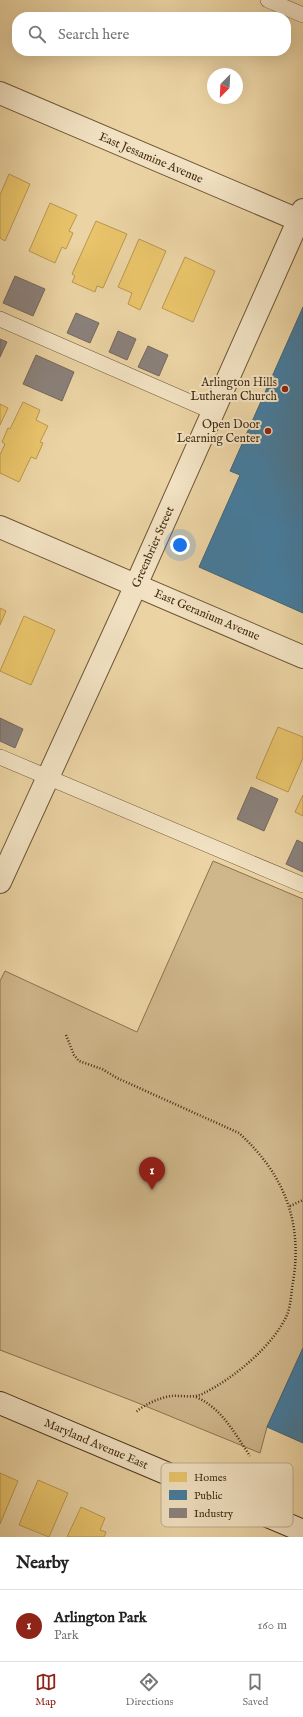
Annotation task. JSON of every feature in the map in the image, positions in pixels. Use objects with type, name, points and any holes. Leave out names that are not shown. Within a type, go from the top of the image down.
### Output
[{"type":"street","name":"East Jessamine Avenue","points":[[0,93],[301,217]]},
{"type":"street","name":"Greenbrier Street","points":[[0,882],[136,585],[301,217]]},
{"type":"street","name":"East Geranium Avenue","points":[[0,527],[303,657]]},
{"type":"street","name":"Maryland Avenue East","points":[[0,1403],[161,1471]]},
{"type":"street","name":"Maryland Avenue East","points":[[293,1527],[303,1531]]},
{"type":"lane","points":[[268,0],[303,15]]},
{"type":"lane","points":[[0,319],[213,412]]},
{"type":"lane","points":[[0,757],[303,885]]},
{"type":"path","points":[[66,1035],[74,1055],[83,1063],[102,1069],[117,1078],[239,1133],[251,1144],[271,1168],[280,1182],[290,1206],[295,1233],[296,1258],[287,1314],[275,1334],[248,1363],[205,1393],[196,1396],[164,1398],[145,1405],[136,1412]]},
{"type":"path","points":[[290,1206],[303,1200]]},
{"type":"path","points":[[196,1396],[208,1402],[222,1414],[250,1456]]},
{"type":"shaded area","points":[[213,861],[303,899],[303,1348],[267,1427],[260,1453],[133,1401],[0,1350],[0,981],[5,971],[137,1032]]},
{"type":"building: Homes","points":[[9,174],[30,184],[5,241],[0,238],[0,195]]},
{"type":"building: Homes","points":[[50,203],[77,215],[69,231],[73,233],[66,249],[62,247],[55,263],[29,251]]},
{"type":"building: Homes","points":[[96,221],[127,234],[103,288],[97,286],[95,292],[72,282],[75,276],[72,274]]},
{"type":"building: Homes","points":[[139,239],[166,251],[140,310],[128,304],[132,293],[118,287]]},
{"type":"building: Homes","points":[[185,257],[215,271],[193,322],[162,308]]},
{"type":"building: Homes","points":[[23,402],[40,410],[36,420],[48,426],[40,442],[43,443],[36,459],[31,457],[19,482],[0,473],[0,455],[5,444],[2,442],[8,428],[10,429]]},
{"type":"building: Homes","points":[[0,404],[8,408],[0,425]]},
{"type":"building: Homes","points":[[0,608],[6,611],[0,625]]},
{"type":"building: Homes","points":[[24,616],[55,630],[31,685],[0,671]]},
{"type":"building: Homes","points":[[278,727],[303,737],[303,758],[288,792],[256,778]]},
{"type":"building: Homes","points":[[303,795],[303,816],[295,812]]},
{"type":"building: Homes","points":[[0,1473],[18,1481],[0,1524]]},
{"type":"building: Homes","points":[[38,1480],[68,1493],[49,1537],[19,1525]]},
{"type":"building: Homes","points":[[81,1507],[105,1518],[100,1530],[106,1532],[104,1537],[67,1537]]},
{"type":"building: Public","name":"Arlington Hills Lutheran Church","points":[[303,307],[303,613],[199,567],[240,475],[230,471]]},
{"type":"building: Public","points":[[303,1348],[303,1443],[267,1427]]},
{"type":"building: Industry","points":[[15,276],[45,289],[33,316],[3,303]]},
{"type":"building: Industry","points":[[76,313],[99,323],[90,343],[67,333]]},
{"type":"building: Industry","points":[[118,331],[136,339],[127,360],[109,352]]},
{"type":"building: Industry","points":[[0,339],[7,342],[0,357]]},
{"type":"building: Industry","points":[[148,346],[168,355],[159,376],[138,367]]},
{"type":"building: Industry","points":[[36,355],[74,372],[62,401],[23,384]]},
{"type":"building: Industry","points":[[0,718],[23,729],[15,748],[0,741]]},
{"type":"building: Industry","points":[[251,787],[278,799],[264,831],[237,819]]},
{"type":"building: Industry","points":[[297,840],[303,843],[303,872],[286,864]]},
{"type":"place","name":"Arlington Hills Lutheran Church","points":[[285,389]]},
{"type":"place","name":"Open Door Learning Center","points":[[268,431]]},
{"type":"place","name":"Arlington Park","points":[[152,1190]]}]
